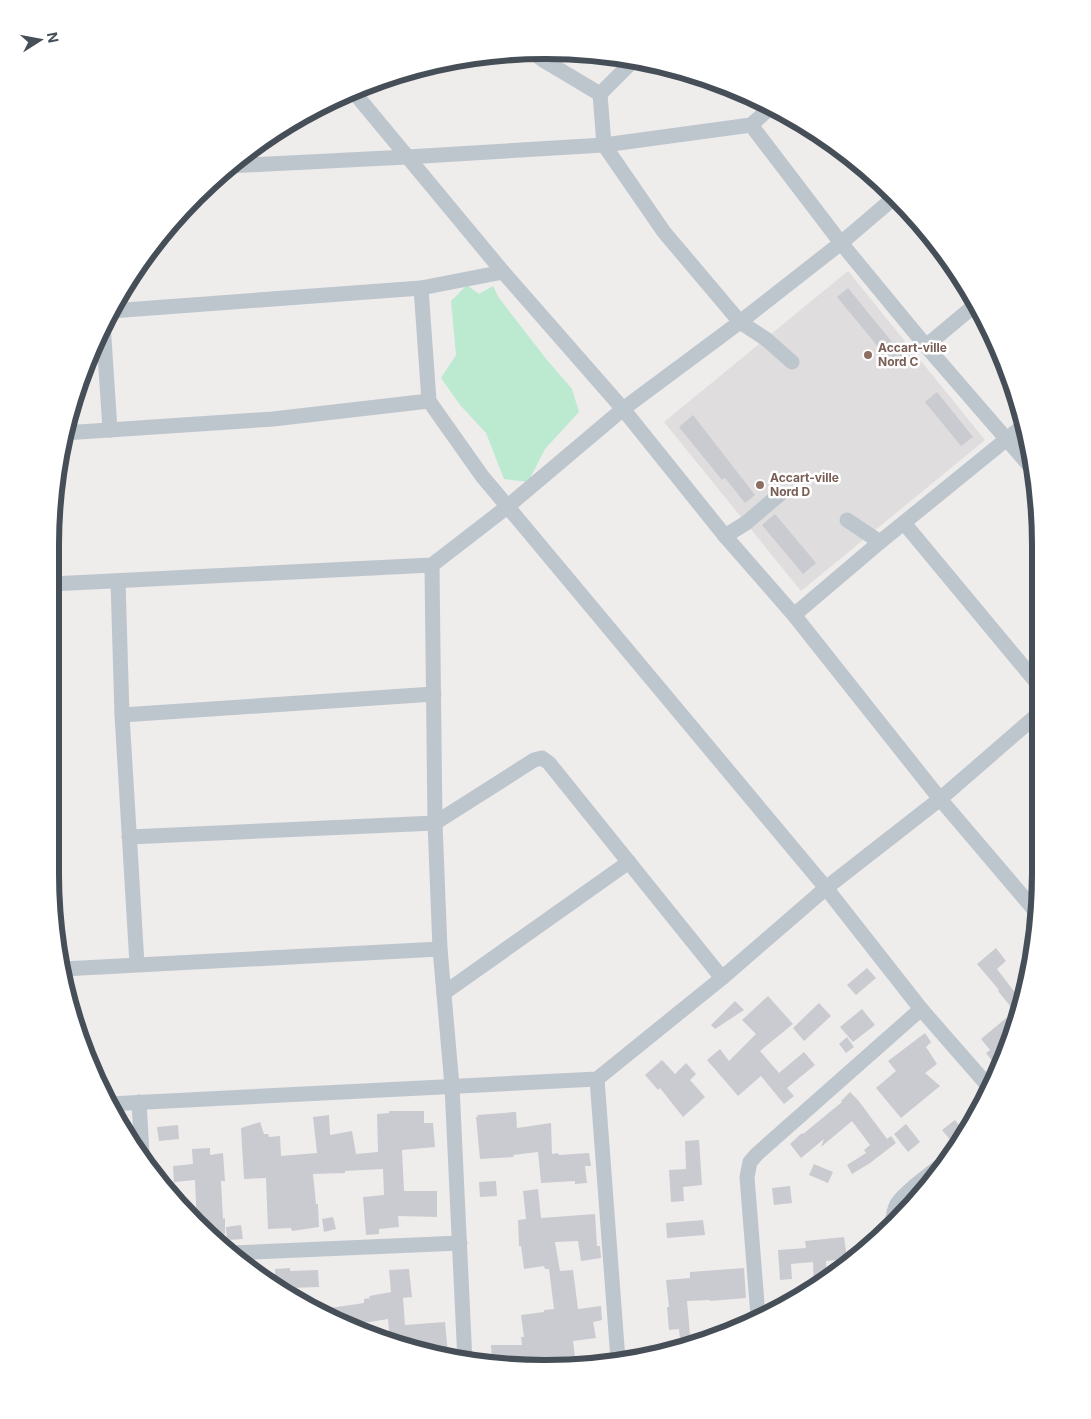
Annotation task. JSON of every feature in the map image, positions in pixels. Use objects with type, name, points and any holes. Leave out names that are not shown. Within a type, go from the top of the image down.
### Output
[{"type":"street","points":[[542,59],[600,94]]},
{"type":"street","points":[[628,66],[600,94],[604,145],[664,232],[740,322],[766,339],[792,362]]},
{"type":"street","points":[[357,97],[503,272],[623,409],[725,536],[794,615],[940,799],[1031,906]]},
{"type":"street","points":[[242,165],[604,145],[751,125],[766,112]]},
{"type":"street","points":[[751,125],[841,243],[926,346],[1024,460]]},
{"type":"street","points":[[59,584],[432,565],[507,507],[623,409],[740,322],[841,243],[890,201]]},
{"type":"street","points":[[120,310],[421,288],[503,272]]},
{"type":"street","points":[[421,288],[429,401],[482,476],[826,888],[922,1009],[985,1082]]},
{"type":"street","points":[[926,346],[971,309]]},
{"type":"street","points":[[104,341],[110,430]]},
{"type":"street","points":[[72,432],[273,419],[429,401]]},
{"type":"street","points":[[794,615],[1018,430]]},
{"type":"street","points":[[725,536],[746,523],[780,494]]},
{"type":"street","points":[[847,520],[880,542]]},
{"type":"street","points":[[904,523],[1032,677]]},
{"type":"street","points":[[432,565],[435,823],[440,948],[452,1086],[465,1353]]},
{"type":"street","points":[[118,580],[122,715],[137,964]]},
{"type":"street","points":[[122,715],[434,694]]},
{"type":"street","points":[[117,1103],[598,1079],[722,978],[826,888],[940,799],[1032,719]]},
{"type":"street","points":[[130,837],[435,823],[534,760],[542,758],[549,763],[722,978]]},
{"type":"street","points":[[444,993],[628,862]]},
{"type":"street","points":[[68,969],[440,948]]},
{"type":"street","points":[[758,1312],[747,1177],[750,1162],[764,1147],[922,1009]]},
{"type":"street","points":[[598,1079],[618,1355]]},
{"type":"street","points":[[139,1102],[141,1145]]},
{"type":"street","points":[[894,1214],[896,1206],[903,1197],[923,1181]]},
{"type":"street","points":[[241,1253],[460,1243]]},
{"type":"shaded area","points":[[848,271],[985,440],[801,591],[664,422]]},
{"type":"green space","points":[[467,285],[479,294],[493,286],[499,298],[572,389],[579,412],[545,449],[528,482],[504,479],[486,433],[460,405],[441,378],[456,355],[451,301]]},
{"type":"building","points":[[848,288],[905,358],[893,368],[882,355],[884,354],[837,297]]},
{"type":"building","points":[[937,392],[973,437],[961,446],[925,402]]},
{"type":"building","points":[[693,415],[755,495],[745,503],[725,478],[722,480],[679,427]]},
{"type":"building","points":[[775,514],[816,563],[803,574],[762,525]]},
{"type":"building","points":[[996,948],[1006,961],[997,969],[1017,995],[1013,1009],[999,990],[977,964]]},
{"type":"building","points":[[867,968],[876,978],[856,995],[847,985]]},
{"type":"building","points":[[768,996],[793,1024],[760,1051],[779,1073],[804,1052],[815,1065],[787,1088],[794,1096],[784,1104],[761,1076],[738,1096],[707,1060],[720,1049],[729,1061],[756,1034],[742,1020]]},
{"type":"building","points":[[735,1001],[744,1010],[715,1029],[711,1025]]},
{"type":"building","points":[[819,1003],[831,1016],[804,1041],[793,1028]]},
{"type":"building","points":[[862,1009],[875,1025],[853,1042],[840,1027]]},
{"type":"building","points":[[1011,1015],[994,1063],[986,1053],[990,1050],[981,1039]]},
{"type":"building","points":[[925,1033],[931,1042],[926,1047],[937,1064],[925,1073],[940,1086],[901,1118],[876,1088],[896,1071],[888,1061]]},
{"type":"building","points":[[847,1037],[854,1047],[846,1053],[839,1044]]},
{"type":"building","points":[[662,1060],[675,1074],[686,1063],[696,1074],[690,1080],[705,1097],[683,1117],[660,1088],[658,1090],[645,1075]]},
{"type":"building","points":[[850,1092],[887,1139],[891,1136],[896,1143],[852,1174],[847,1165],[866,1153],[864,1150],[870,1145],[852,1121],[821,1147],[824,1139],[801,1158],[790,1144],[842,1102]]},
{"type":"building","points":[[389,1111],[424,1111],[424,1123],[433,1123],[435,1147],[402,1150],[404,1191],[437,1191],[437,1217],[398,1216],[399,1227],[379,1229],[379,1234],[366,1235],[363,1197],[384,1195],[383,1169],[345,1171],[345,1173],[313,1174],[316,1204],[318,1204],[319,1227],[292,1231],[291,1228],[268,1229],[266,1178],[244,1179],[241,1128],[260,1122],[264,1134],[268,1134],[269,1137],[280,1136],[281,1156],[317,1153],[313,1117],[329,1115],[330,1135],[352,1131],[356,1154],[378,1152],[377,1114],[389,1113]]},
{"type":"building","points":[[516,1112],[517,1128],[551,1123],[552,1154],[589,1153],[591,1166],[585,1166],[587,1183],[575,1184],[575,1181],[541,1183],[538,1152],[513,1155],[514,1157],[480,1159],[477,1115]]},
{"type":"building","points":[[955,1120],[960,1127],[952,1141],[942,1130]]},
{"type":"building","points":[[906,1124],[920,1142],[908,1152],[894,1134]]},
{"type":"building","points":[[178,1125],[179,1139],[159,1141],[157,1127]]},
{"type":"building","points":[[699,1140],[702,1185],[683,1187],[684,1201],[671,1202],[669,1170],[686,1169],[685,1141]]},
{"type":"building","points":[[210,1148],[210,1155],[223,1153],[225,1181],[221,1181],[225,1234],[219,1234],[196,1213],[195,1180],[174,1182],[173,1166],[193,1164],[192,1149]]},
{"type":"building","points":[[814,1164],[833,1172],[828,1183],[809,1175]]},
{"type":"building","points":[[496,1181],[497,1196],[480,1197],[479,1182]]},
{"type":"building","points":[[790,1186],[792,1203],[774,1205],[772,1188]]},
{"type":"building","points":[[538,1189],[541,1218],[595,1214],[597,1246],[600,1246],[601,1258],[581,1261],[578,1241],[555,1242],[560,1271],[573,1270],[578,1309],[601,1306],[602,1320],[593,1322],[596,1338],[573,1341],[575,1359],[546,1360],[492,1357],[491,1345],[522,1345],[521,1337],[524,1337],[521,1315],[554,1309],[549,1269],[545,1269],[544,1266],[524,1269],[521,1246],[519,1246],[518,1220],[526,1219],[523,1191]]},
{"type":"building","points":[[333,1217],[336,1229],[324,1232],[322,1219]]},
{"type":"building","points":[[703,1220],[705,1235],[667,1238],[666,1223]]},
{"type":"building","points":[[241,1225],[243,1239],[227,1240],[226,1227]]},
{"type":"building","points":[[844,1237],[847,1256],[843,1259],[826,1261],[827,1271],[814,1279],[813,1262],[791,1264],[792,1279],[780,1280],[778,1250],[806,1248],[805,1241]]},
{"type":"building","points":[[290,1268],[290,1271],[318,1270],[319,1287],[291,1288],[275,1278],[275,1269]]},
{"type":"building","points":[[744,1268],[746,1298],[687,1301],[690,1335],[701,1334],[680,1341],[679,1329],[669,1330],[666,1280],[690,1278],[690,1272]]},
{"type":"building","points":[[409,1269],[412,1297],[403,1298],[405,1325],[445,1322],[448,1350],[389,1334],[388,1319],[361,1324],[327,1308],[364,1303],[364,1299],[370,1298],[369,1296],[391,1292],[389,1270]]},
{"type":"place","name":"Accart-ville Nord C","points":[[868,355]]},
{"type":"place","name":"Accart-ville Nord D","points":[[760,485]]}]
